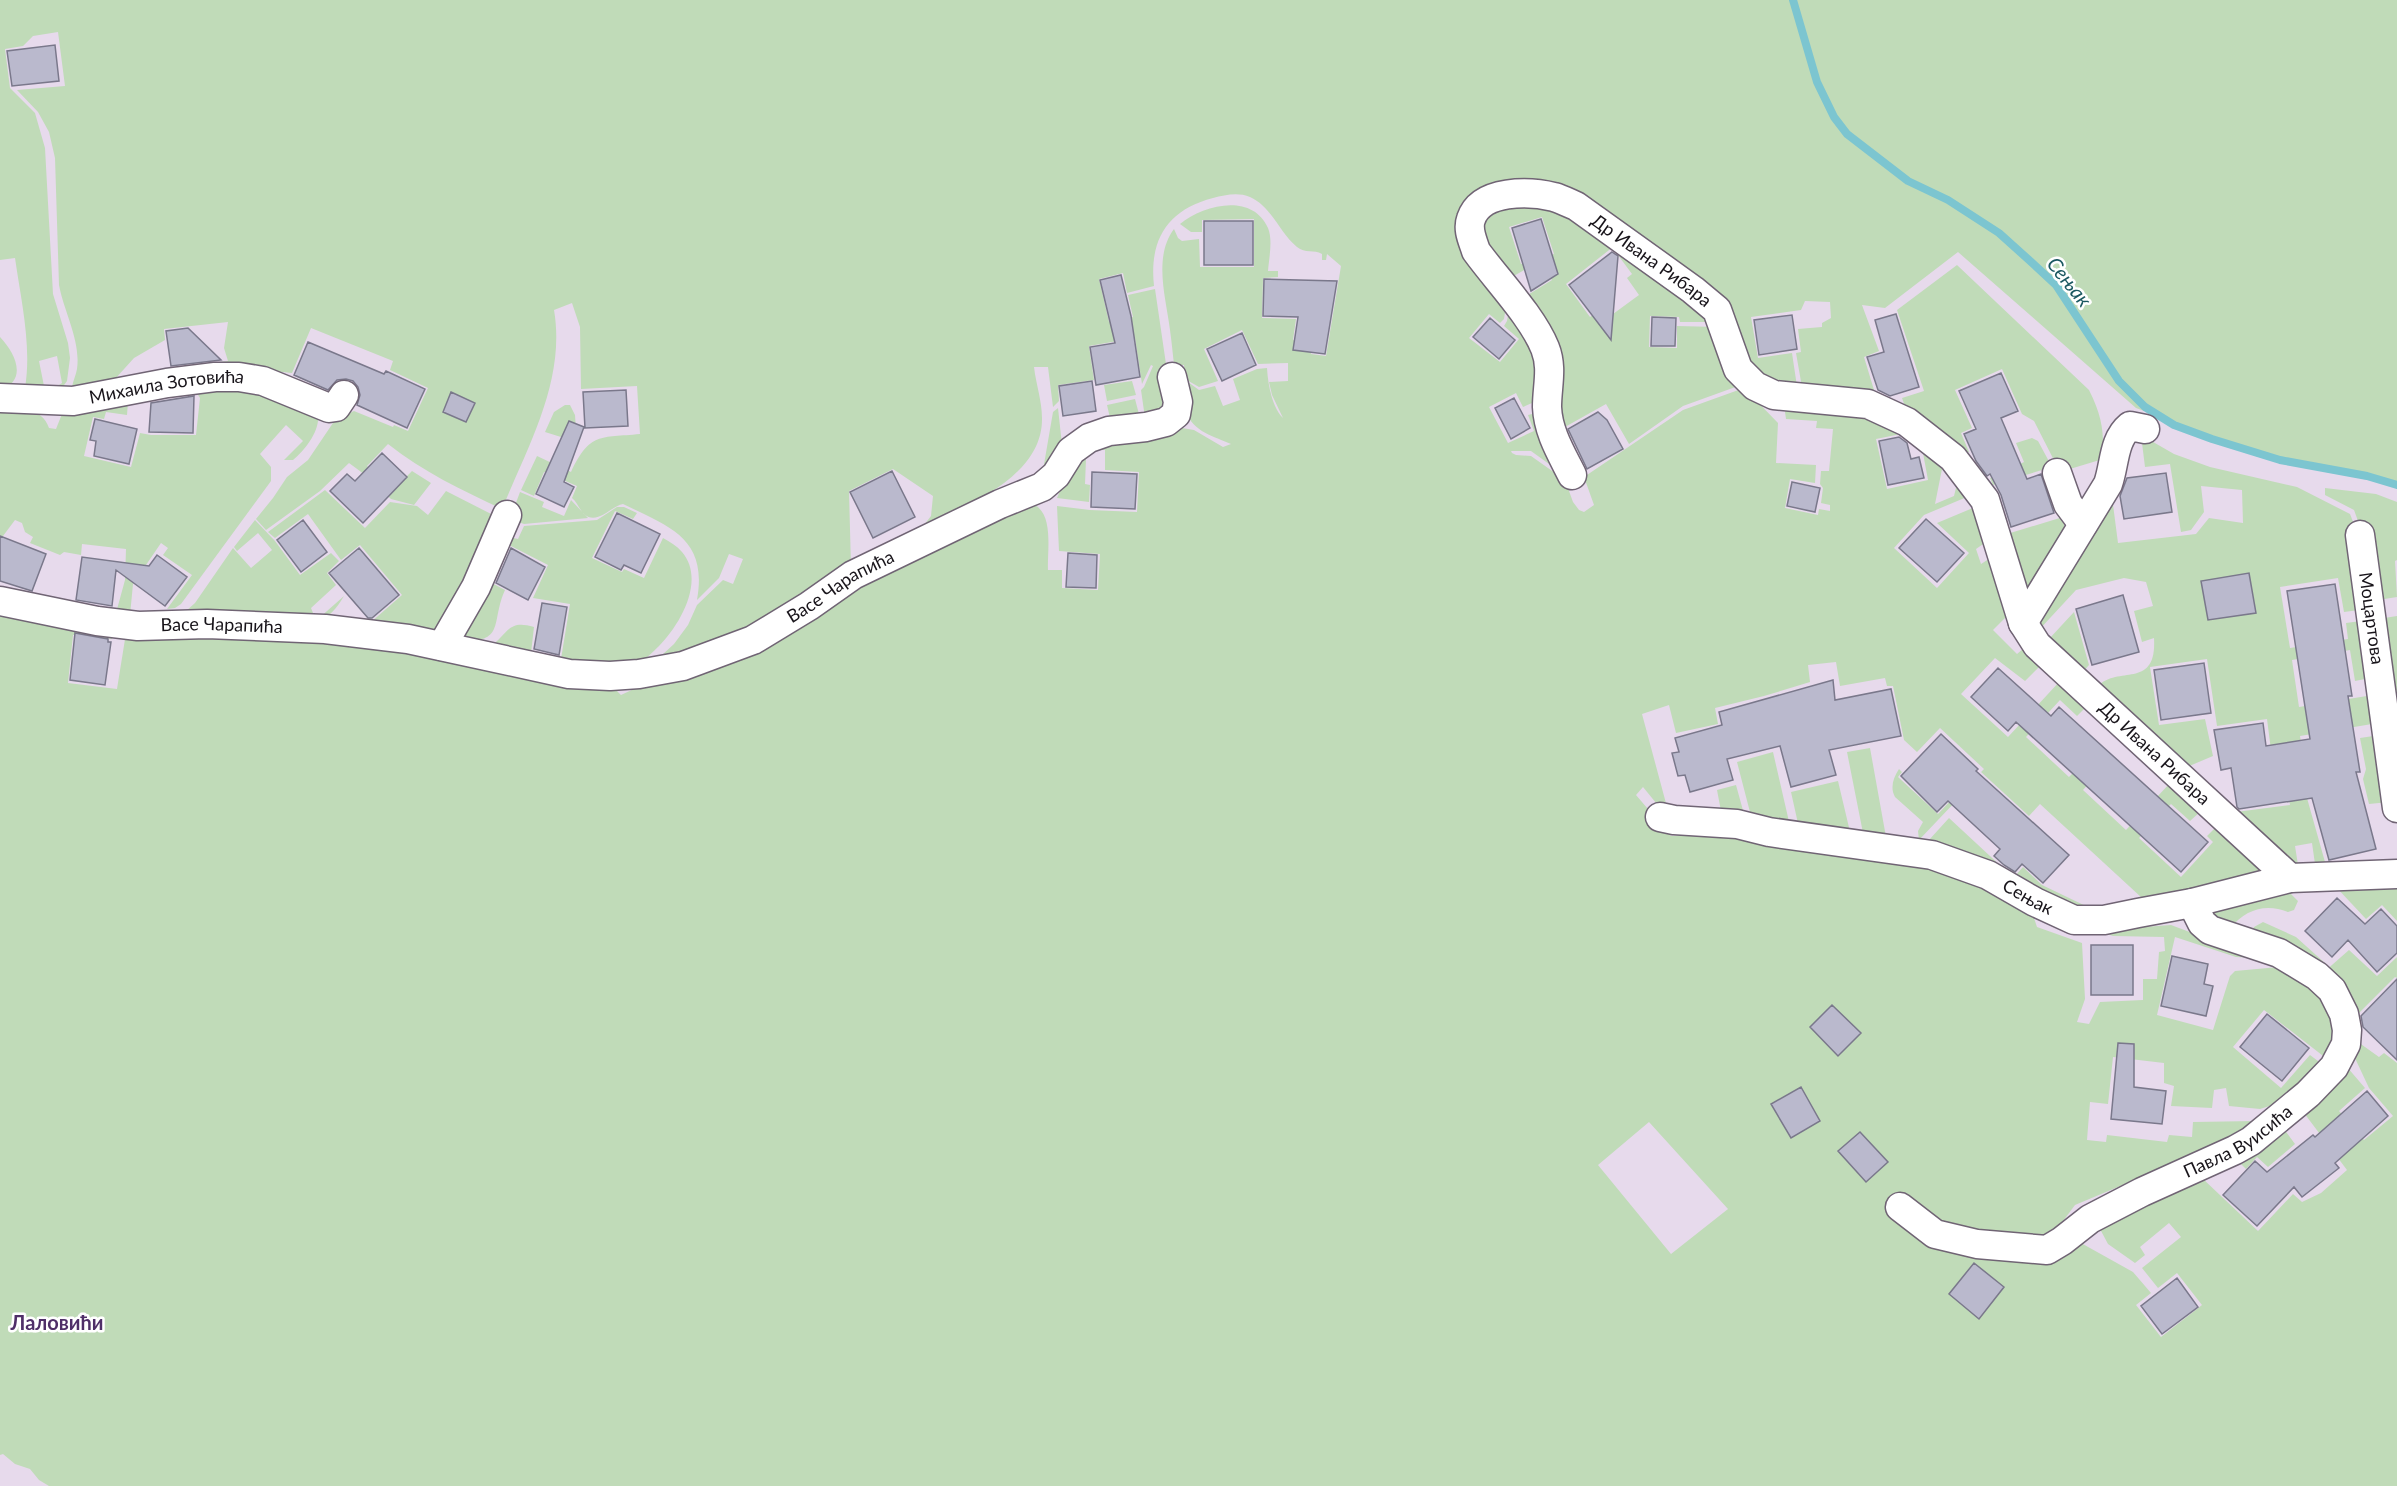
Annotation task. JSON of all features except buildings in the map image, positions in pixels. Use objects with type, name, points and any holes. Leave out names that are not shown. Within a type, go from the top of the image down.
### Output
[{"type":"street","name":"Др Ивана Рибара","points":[[1572,475],[1554,439],[1549,423],[1547,405],[1550,367],[1546,349],[1535,329],[1476,250],[1471,236],[1471,220],[1474,213],[1484,204],[1501,196],[1533,194],[1555,197],[1575,206],[1693,290],[1717,310],[1738,369],[1763,391],[1774,395],[1868,404],[1907,422],[1953,458],[1985,500],[2023,624],[2045,654],[2290,878]]},
{"type":"street","name":"Михаила Зотовића","points":[[0,398],[74,401],[167,383],[215,377],[239,377],[263,381],[336,402]]},
{"type":"street","name":"Васе Чарапића","points":[[0,601],[97,621],[138,626],[207,624],[324,629],[408,639],[569,674],[610,676],[683,666],[753,640],[854,575],[1000,504],[1042,487],[1056,475],[1071,451],[1089,438],[1109,431],[1146,427],[1166,422],[1176,414],[1178,402],[1172,377]]},
{"type":"street","points":[[2023,624],[2108,484],[2119,438],[2130,426],[2145,429]]},
{"type":"street","points":[[2057,473],[2068,504],[2083,524]]},
{"type":"street","points":[[442,646],[476,587],[507,515]]},
{"type":"street","name":"Моцартова","points":[[2360,535],[2397,808]]},
{"type":"street","name":"Сењак","points":[[1660,817],[1737,824],[1769,832],[1932,855],[1988,875],[2035,902],[2074,920],[2104,920],[2192,903],[2290,878],[2397,874]]},
{"type":"street","name":"Павла Вуисића","points":[[1900,1207],[1935,1234],[1977,1244],[2047,1250],[2062,1242],[2090,1219],[2142,1191],[2251,1141],[2308,1094],[2334,1067],[2346,1044],[2347,1030],[2344,1014],[2332,990],[2317,976],[2279,953],[2210,930],[2202,923],[2192,903]]},
{"type":"green space","points":[[0,0],[2397,0],[2397,485],[2310,467],[2232,443],[2136,408],[1958,252],[1885,308],[1862,305],[1879,351],[1864,357],[1877,400],[1803,393],[1796,353],[1801,352],[1798,329],[1822,327],[1822,323],[1831,318],[1830,302],[1805,301],[1801,310],[1751,317],[1758,358],[1792,353],[1798,393],[1758,381],[1728,317],[1599,213],[1472,194],[1507,300],[1504,319],[1500,323],[1489,314],[1469,338],[1500,362],[1519,339],[1504,326],[1510,304],[1540,348],[1543,419],[1532,403],[1523,407],[1516,393],[1489,407],[1508,443],[1534,431],[1528,415],[1532,414],[1547,438],[1556,469],[1531,451],[1511,451],[1512,453],[1531,456],[1565,480],[1573,502],[1579,510],[1584,512],[1594,505],[1584,477],[1683,410],[1744,388],[1778,423],[1776,463],[1816,465],[1815,483],[1790,479],[1785,508],[1818,515],[1819,509],[1830,511],[1830,505],[1821,503],[1823,488],[1820,484],[1821,471],[1829,471],[1833,429],[1816,428],[1817,421],[1786,419],[1785,412],[1788,407],[1840,405],[1906,433],[1876,439],[1887,489],[1928,480],[1920,437],[1944,459],[1935,504],[1954,496],[1959,476],[1974,494],[1924,515],[1894,548],[1937,588],[1969,553],[1937,523],[1980,505],[1989,540],[1976,549],[1981,564],[1995,555],[2010,613],[1993,630],[2017,654],[2024,648],[2041,665],[2025,681],[1995,658],[1961,694],[2008,737],[2060,681],[2087,706],[2077,716],[2060,700],[2026,737],[2069,777],[2100,745],[2112,757],[2083,790],[2126,830],[2171,782],[2201,811],[2190,821],[2171,804],[2139,838],[2181,877],[2213,842],[2207,836],[2217,826],[2259,864],[2259,872],[2188,891],[2142,898],[2040,804],[2029,816],[1981,772],[1984,769],[1940,728],[1917,752],[1904,740],[1893,686],[1887,686],[1885,678],[1840,686],[1836,662],[1808,665],[1810,682],[1715,708],[1718,724],[1676,733],[1669,705],[1642,714],[1667,807],[1661,809],[1643,787],[1636,795],[1671,836],[1722,833],[1925,868],[1984,889],[2034,918],[2037,927],[2082,943],[2085,999],[2077,1022],[2089,1024],[2100,1002],[2143,1000],[2143,979],[2157,979],[2159,952],[2165,951],[2164,937],[2113,936],[2101,932],[2104,930],[2171,925],[2259,958],[2236,957],[2175,937],[2157,1015],[2213,1030],[2230,976],[2235,971],[2279,967],[2314,988],[2330,1010],[2338,1030],[2327,1059],[2264,1010],[2233,1047],[2281,1088],[2310,1055],[2322,1064],[2279,1103],[2260,1109],[2229,1106],[2226,1088],[2214,1090],[2212,1108],[2171,1106],[2174,1086],[2164,1083],[2164,1063],[2113,1057],[2108,1104],[2090,1102],[2087,1140],[2106,1142],[2107,1135],[2167,1142],[2169,1135],[2192,1137],[2193,1122],[2256,1121],[2237,1137],[2075,1205],[2054,1233],[2081,1243],[2133,1272],[2151,1293],[2136,1305],[2161,1337],[2202,1305],[2177,1273],[2158,1288],[2142,1268],[2181,1237],[2169,1223],[2140,1247],[2145,1255],[2135,1263],[2108,1244],[2100,1229],[2110,1219],[2202,1178],[2258,1231],[2293,1194],[2302,1202],[2321,1193],[2347,1170],[2304,1113],[2347,1067],[2365,1088],[2339,1111],[2364,1140],[2393,1116],[2369,1088],[2354,1056],[2358,1042],[2379,1057],[2384,1053],[2397,1063],[2397,1486],[49,1486],[39,1480],[30,1469],[15,1464],[3,1454],[0,1455],[0,610],[113,630],[112,639],[73,635],[68,683],[117,689],[126,633],[317,633],[612,686],[621,695],[855,585],[932,545],[1035,505],[1045,517],[1047,526],[1048,570],[1062,570],[1062,588],[1098,590],[1100,554],[1059,551],[1057,506],[1137,512],[1139,472],[1105,470],[1105,450],[1082,449],[1176,427],[1194,430],[1223,447],[1231,444],[1205,433],[1193,424],[1185,404],[1188,382],[1199,390],[1215,386],[1223,406],[1240,400],[1233,379],[1257,369],[1267,368],[1268,381],[1271,395],[1283,418],[1272,395],[1269,382],[1288,381],[1288,363],[1258,364],[1242,330],[1204,349],[1218,381],[1199,387],[1185,379],[1184,365],[1178,365],[1175,372],[1162,265],[1168,240],[1174,229],[1182,241],[1199,239],[1200,267],[1254,267],[1254,219],[1202,220],[1202,232],[1191,232],[1180,224],[1201,212],[1227,205],[1251,210],[1261,217],[1268,228],[1270,238],[1268,271],[1278,271],[1278,277],[1263,278],[1262,318],[1296,319],[1293,340],[1312,343],[1311,354],[1326,356],[1341,266],[1327,254],[1326,260],[1322,260],[1322,254],[1297,247],[1258,201],[1245,195],[1236,194],[1213,198],[1184,210],[1164,229],[1158,241],[1153,270],[1154,286],[1127,293],[1123,273],[1099,279],[1109,322],[1133,317],[1128,295],[1155,289],[1172,405],[1145,418],[1141,390],[1153,366],[1151,365],[1142,384],[1135,338],[1089,346],[1094,380],[1058,385],[1059,401],[1053,407],[1048,367],[1034,367],[1042,412],[1039,438],[1030,457],[1000,486],[981,498],[924,525],[931,516],[933,496],[893,469],[849,491],[851,567],[775,618],[650,666],[674,644],[688,625],[697,605],[723,580],[733,584],[743,559],[729,554],[719,578],[697,600],[699,579],[697,562],[691,548],[670,528],[623,504],[599,517],[589,517],[582,512],[572,498],[577,486],[544,472],[534,496],[521,490],[537,456],[571,472],[591,443],[606,437],[640,434],[637,386],[581,389],[580,327],[572,303],[554,310],[555,362],[550,387],[533,437],[502,509],[429,472],[388,444],[367,466],[386,485],[402,481],[412,471],[431,483],[414,505],[391,499],[349,463],[320,491],[266,530],[256,519],[287,477],[308,460],[335,420],[354,411],[408,431],[428,388],[390,370],[393,361],[311,328],[292,373],[204,364],[228,361],[224,348],[228,322],[164,329],[165,340],[134,358],[115,379],[72,387],[78,358],[59,285],[55,158],[49,132],[38,112],[17,90],[65,86],[58,32],[33,36],[23,46],[5,49],[10,88],[35,113],[45,148],[53,294],[68,343],[70,358],[67,381],[59,392],[59,385],[62,383],[57,356],[39,361],[44,386],[25,388],[26,339],[15,258],[0,260]],"holes":[[[1649,1122],[1728,1209],[1671,1254],[1598,1165]],[[1973,1265],[1961,1304],[1949,1294]]]},
{"type":"green space","points":[[1537,199],[1618,243],[1566,284],[1590,317],[1606,306],[1613,314],[1639,295],[1627,278],[1632,274],[1615,251],[1715,322],[1680,322],[1679,317],[1650,316],[1649,347],[1677,348],[1677,326],[1718,327],[1741,385],[1683,406],[1629,444],[1606,404],[1556,432],[1526,296],[1552,280],[1540,261],[1505,281],[1494,266],[1481,217]],"holes":[[[1542,217],[1554,254],[1521,264],[1509,227]]]},
{"type":"green space","points":[[1957,265],[2089,390],[2101,424],[2103,459],[2060,472],[2034,421],[2022,414],[2002,369],[1955,390],[1972,428],[1961,433],[1969,452],[1963,455],[1907,412],[1902,398],[1924,391],[1897,310]]},
{"type":"green space","points":[[0,337],[11,351],[17,374],[9,386],[0,391]]},
{"type":"green space","points":[[1132,381],[1136,395],[1107,401],[1104,385]]},
{"type":"green space","points":[[191,384],[237,384],[278,400],[297,411],[318,415],[318,421],[311,440],[293,460],[284,460],[303,441],[286,425],[260,454],[271,467],[271,481],[181,604],[167,609],[192,575],[163,555],[168,548],[161,543],[133,584],[130,615],[116,613],[125,580],[126,549],[82,544],[81,555],[64,552],[60,555],[30,543],[33,537],[25,532],[22,523],[15,520],[0,540],[0,404],[35,412],[46,421],[49,428],[56,429],[62,414],[128,402],[127,415],[106,412],[104,419],[93,417],[84,456],[131,467],[140,433],[196,435],[200,398]]},
{"type":"green space","points":[[1135,399],[1140,418],[1110,418],[1107,405]]},
{"type":"green space","points":[[565,405],[570,405],[575,415],[576,430],[565,433],[561,437],[545,432],[554,412]]},
{"type":"green space","points":[[1058,408],[1062,445],[1042,476],[1053,412]]},
{"type":"green space","points":[[2141,435],[2174,454],[2210,467],[2297,487],[2350,514],[2357,532],[2359,610],[2344,612],[2338,578],[2280,587],[2290,648],[2348,639],[2346,623],[2361,621],[2370,678],[2355,681],[2350,650],[2292,660],[2299,707],[2373,695],[2378,723],[2300,736],[2307,781],[2305,791],[2325,862],[2315,864],[2312,843],[2295,846],[2298,865],[2290,862],[2236,812],[2290,805],[2283,757],[2272,758],[2267,719],[2217,726],[2207,659],[2150,667],[2159,725],[2205,719],[2213,756],[2187,767],[2098,686],[2116,677],[2143,671],[2149,664],[2153,654],[2154,638],[2142,642],[2134,611],[2153,606],[2146,582],[2124,578],[2076,590],[2038,631],[2044,607],[2112,497],[2118,543],[2196,534],[2209,518],[2243,523],[2242,490],[2201,486],[2204,512],[2191,530],[2181,532],[2170,464],[2145,467]]},
{"type":"green space","points":[[2032,438],[2038,441],[2052,467],[1993,485],[1990,478],[2024,462],[2016,443]]},
{"type":"green space","points":[[1086,459],[1085,484],[1090,485],[1089,502],[1057,498],[1069,470],[1078,460]]},
{"type":"green space","points":[[2325,488],[2376,494],[2397,502],[2397,560],[2395,561],[2397,597],[2378,600],[2362,532],[2354,510],[2325,495]]},
{"type":"green space","points":[[325,490],[365,528],[390,502],[417,506],[428,515],[446,491],[499,518],[440,632],[345,622],[357,618],[370,623],[402,595],[360,545],[341,560],[308,514],[275,538],[268,532]]},
{"type":"green space","points":[[520,492],[544,502],[542,507],[564,516],[571,500],[588,518],[524,524],[510,519]]},
{"type":"green space","points":[[617,507],[624,507],[637,513],[633,519],[615,511],[592,558],[622,572],[624,569],[644,578],[663,538],[680,550],[689,563],[691,589],[687,602],[675,626],[659,646],[635,664],[598,667],[551,662],[488,648],[508,630],[518,625],[525,625],[534,627],[531,653],[561,659],[570,604],[533,598],[548,565],[503,542],[505,536],[518,539],[524,526],[597,520]]},
{"type":"green space","points":[[2063,517],[2065,530],[2033,583],[2027,587],[2022,584],[2007,534]]},
{"type":"green space","points":[[255,520],[275,541],[300,575],[331,553],[339,561],[327,573],[336,585],[311,608],[315,618],[318,619],[344,596],[335,609],[324,618],[314,621],[177,619],[195,603],[233,548],[251,568],[272,550],[258,533],[237,551],[234,547]]},
{"type":"green space","points":[[486,580],[505,590],[494,629],[484,639],[458,641]]},
{"type":"green space","points":[[2074,612],[2089,665],[2082,673],[2049,639]]},
{"type":"green space","points":[[2397,616],[2397,706],[2378,619]]},
{"type":"green space","points":[[2380,735],[2389,802],[2369,804],[2363,779],[2366,769],[2360,738]]},
{"type":"green space","points":[[1870,748],[1886,837],[1864,838],[1847,752]]},
{"type":"green space","points":[[1773,752],[1790,826],[1751,816],[1737,762]]},
{"type":"green space","points":[[1899,769],[1902,772],[1898,777],[1938,814],[1972,778],[1975,781],[1919,840],[1918,831],[1923,822],[1893,794],[1893,783]]},
{"type":"green space","points":[[1838,781],[1851,836],[1799,828],[1791,792]]},
{"type":"green space","points":[[1736,785],[1744,814],[1721,811],[1717,790]]},
{"type":"green space","points":[[1949,818],[2004,869],[1929,840]]},
{"type":"green space","points":[[2023,867],[2042,885],[2090,908],[2076,907],[2015,876]]},
{"type":"green space","points":[[2397,886],[2397,921],[2382,905],[2366,919],[2336,887]]},
{"type":"green space","points":[[2287,890],[2298,901],[2294,910],[2288,912],[2264,908],[2243,916],[2230,928],[2212,917],[2212,911]]},
{"type":"green space","points":[[2263,922],[2296,937],[2326,964],[2320,968],[2251,932],[2254,927]]},
{"type":"green space","points":[[2349,950],[2377,976],[2397,957],[2397,978],[2395,977],[2356,1016],[2324,972]]},
{"type":"green space","points":[[2284,1129],[2295,1144],[2268,1167],[2257,1157],[2246,1169],[2238,1161]]},
{"type":"waterway","name":"Сењак","points":[[1793,0],[1817,82],[1834,117],[1847,134],[1908,181],[1948,200],[1999,233],[2029,260],[2056,285],[2119,381],[2145,407],[2174,425],[2212,439],[2280,460],[2367,476],[2397,485]]},
{"type":"district","name":"Лаловићи","points":[[57,1323]]}]
